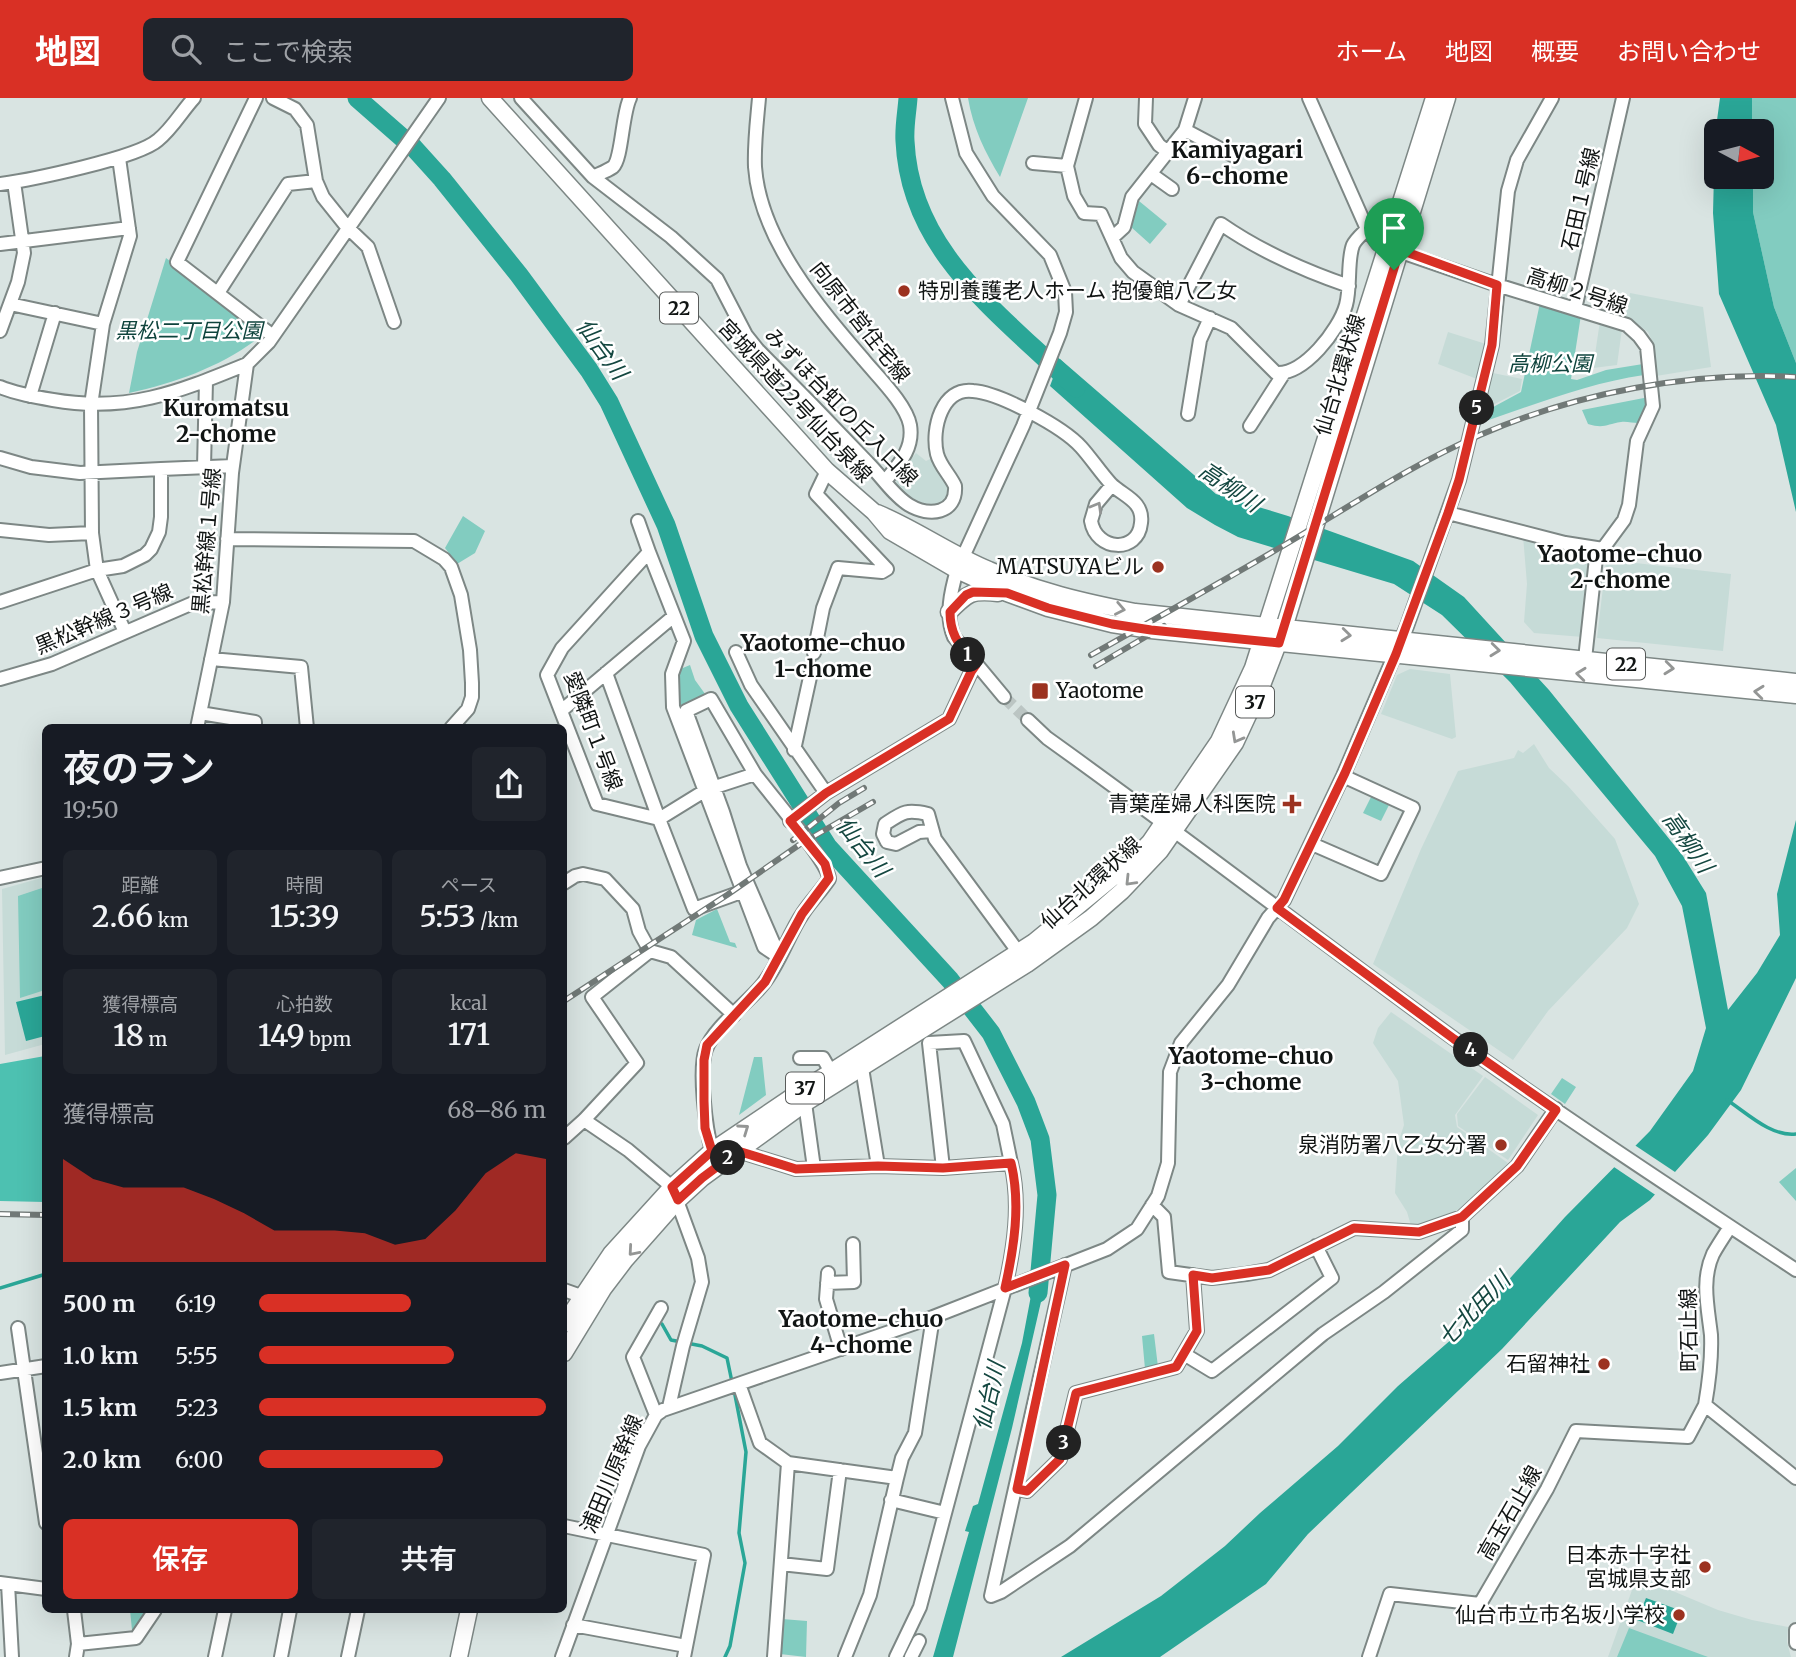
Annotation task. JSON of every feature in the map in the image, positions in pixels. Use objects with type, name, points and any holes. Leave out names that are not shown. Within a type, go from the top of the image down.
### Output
[{"type":"main road","name":"宮城県道22号仙台泉線","points":[[489,98],[827,471],[874,512],[890,531],[960,564]]},
{"type":"main road","name":"仙台北環状線","points":[[567,1348],[603,1289],[675,1193],[712,1151],[831,1072],[949,1005],[1091,918],[1122,891],[1160,851],[1169,826],[1219,741],[1273,635],[1393,250],[1434,98]]},
{"type":"main road","name":"仙台北環状線","points":[[1393,250],[1447,98]]},
{"type":"main road","name":"22","points":[[960,564],[1007,593],[1048,608],[1112,624],[1151,630],[1273,635],[1398,647],[1539,669],[1723,682],[1796,682]]},
{"type":"main road","name":"22","points":[[960,564],[1080,602],[1273,635]]},
{"type":"main road","points":[[950,612],[966,595],[973,592],[1007,593]]},
{"type":"main road","name":"22","points":[[1398,647],[1463,646],[1585,659],[1796,695]]},
{"type":"main road","name":"仙台北環状線","points":[[567,1319],[611,1254],[675,1193],[702,1178],[804,1103],[949,1005]]},
{"type":"main road","points":[[449,1657],[457,1613]]},
{"type":"main road","points":[[459,1657],[468,1613]]},
{"type":"street","points":[[0,184],[119,158],[159,140],[194,98]]},
{"type":"street","points":[[256,98],[177,262],[273,336]]},
{"type":"street","points":[[273,98],[295,109],[307,125],[316,181],[323,197],[347,227],[368,247],[394,322]]},
{"type":"street","points":[[0,387],[30,396],[91,405],[134,403],[183,390],[247,365],[273,336],[439,98]]},
{"type":"street","name":"みずほ台虹の丘入口線","points":[[521,98],[593,177],[671,237],[718,279],[746,335],[758,350],[885,481],[897,497],[921,512],[932,514],[947,508],[953,501],[955,486],[943,468],[936,443],[942,407],[951,396],[960,392],[976,391],[1028,412]]},
{"type":"street","points":[[593,177],[614,166],[618,159],[622,123],[631,98]]},
{"type":"street","name":"向原市営住宅線","points":[[759,98],[755,169],[767,220],[788,258],[830,321],[906,413],[911,436],[909,447],[903,460],[885,481]]},
{"type":"street","points":[[952,98],[966,153],[979,176],[993,196],[1050,255],[1060,274],[1065,292],[1066,312],[1060,333],[1035,397],[951,588],[950,628],[976,665],[1004,697]]},
{"type":"street","points":[[1086,98],[1068,166],[1074,196],[1084,213],[1101,214],[1121,258],[1133,272],[1179,305],[1231,328],[1276,373],[1304,365],[1340,323],[1349,286],[1353,244],[1367,229]]},
{"type":"street","points":[[1146,98],[1145,124],[1159,145],[1168,152]]},
{"type":"street","points":[[1112,237],[1124,227],[1132,197],[1185,130],[1195,98]]},
{"type":"street","points":[[1309,98],[1367,229],[1378,244],[1393,250]]},
{"type":"street","points":[[1462,1217],[1462,1230],[1384,1292],[1324,1334],[1070,1546],[991,1596],[1017,1489],[1064,1265],[1107,1249],[1137,1229],[1158,1196],[1168,1163],[1170,1072],[1181,1043],[1228,985],[1268,918],[1280,904],[1312,844],[1398,647],[1459,480],[1492,345],[1507,191],[1517,160],[1552,98]]},
{"type":"street","name":"石田１号線","points":[[1575,309],[1623,98]]},
{"type":"street","points":[[1185,130],[1232,155]]},
{"type":"street","points":[[119,158],[130,236],[103,324],[91,405],[91,472],[92,533],[96,570],[125,632]]},
{"type":"street","points":[[1032,163],[1068,166]]},
{"type":"street","points":[[1151,174],[1172,189]]},
{"type":"street","points":[[218,293],[288,184],[316,181]]},
{"type":"street","points":[[0,331],[22,265],[22,242],[14,182]]},
{"type":"street","points":[[1179,305],[1221,224],[1245,241],[1282,259],[1349,286]]},
{"type":"street","points":[[0,244],[129,228]]},
{"type":"street","name":"高柳２号線","points":[[1393,250],[1627,325],[1647,347],[1653,406],[1637,440],[1629,505],[1623,520],[1596,558],[1585,659]]},
{"type":"street","points":[[10,304],[103,324]]},
{"type":"street","points":[[30,396],[55,313]]},
{"type":"street","points":[[1188,414],[1200,340],[1210,318]]},
{"type":"street","name":"黒松幹線１号線","points":[[198,724],[223,601],[233,466],[247,365]]},
{"type":"street","points":[[1250,426],[1283,373]]},
{"type":"street","points":[[204,467],[205,381]]},
{"type":"street","points":[[1028,412],[1073,440],[1112,485],[1132,500],[1142,516],[1138,534],[1120,545],[1099,538],[1091,521],[1096,504],[1112,485]]},
{"type":"street","points":[[0,458],[31,467],[91,472],[233,466]]},
{"type":"street","points":[[0,602],[96,570],[123,566],[136,561],[151,549],[159,532],[161,517],[161,469]]},
{"type":"street","points":[[814,653],[823,608],[838,568],[882,572],[887,569],[816,494],[827,471]]},
{"type":"street","points":[[1448,513],[1564,544],[1603,549]]},
{"type":"street","points":[[638,521],[684,641],[672,674],[673,707],[710,788],[779,957]]},
{"type":"street","points":[[0,530],[48,535],[92,533]]},
{"type":"street","points":[[0,538],[19,533]]},
{"type":"street","points":[[228,539],[414,541],[444,559],[451,567],[461,595],[470,650],[472,684],[468,709],[455,724]]},
{"type":"street","name":"愛隣町１号線","points":[[566,724],[547,675],[562,648],[649,552]]},
{"type":"street","name":"黒松幹線３号線","points":[[0,679],[52,664],[193,603],[223,601]]},
{"type":"street","points":[[561,711],[674,616]]},
{"type":"street","points":[[736,652],[751,685],[824,795]]},
{"type":"street","points":[[211,659],[301,667],[307,724]]},
{"type":"street","points":[[793,818],[824,795],[949,719],[976,665]]},
{"type":"street","points":[[794,750],[812,668]]},
{"type":"street","points":[[606,673],[694,909],[741,892]]},
{"type":"street","points":[[712,1151],[705,1128],[704,1052],[719,1030],[765,982],[779,957],[802,914],[829,878],[825,864],[793,818],[755,774],[711,699],[686,711],[741,892],[764,947],[779,957]]},
{"type":"street","points":[[200,713],[255,724]]},
{"type":"street","points":[[1028,720],[1047,738],[1280,904],[1454,1039],[1796,1270]]},
{"type":"street","name":"愛隣町１号線","points":[[567,726],[597,804],[659,819]]},
{"type":"street","points":[[659,819],[710,788],[755,774]]},
{"type":"street","points":[[1312,844],[1381,874],[1413,808],[1343,776]]},
{"type":"street","points":[[932,831],[919,832],[896,844],[887,842],[883,834],[885,824],[903,812],[928,814],[935,839],[1023,958]]},
{"type":"street","points":[[0,878],[42,869]]},
{"type":"street","points":[[567,881],[583,874],[605,879],[633,909],[639,931],[650,951],[671,957],[734,1015]]},
{"type":"street","points":[[567,1135],[637,1063],[592,997],[650,951]]},
{"type":"street","points":[[895,1657],[920,1606],[1009,1287],[1015,1246],[1015,1178],[1003,1124],[964,1041],[929,1043],[943,1168]]},
{"type":"street","points":[[800,1058],[823,1058],[831,1072]]},
{"type":"street","points":[[860,1067],[878,1166]]},
{"type":"street","points":[[804,1103],[814,1168]]},
{"type":"street","points":[[1152,1205],[1164,1217],[1169,1272],[1212,1278],[1269,1270],[1354,1228],[1419,1232],[1462,1217],[1517,1166],[1556,1110]]},
{"type":"street","points":[[584,1120],[628,1150],[675,1193],[702,1271],[702,1282],[669,1407]]},
{"type":"street","points":[[738,1151],[796,1169],[878,1166],[943,1168],[1011,1163]]},
{"type":"street","name":"町石止線","points":[[1705,1405],[1711,1336],[1706,1302],[1708,1276],[1712,1256],[1730,1227]]},
{"type":"street","points":[[841,1349],[827,1299],[827,1278],[854,1282],[853,1244]]},
{"type":"street","points":[[1184,1354],[1212,1371],[1332,1278],[1316,1246]]},
{"type":"street","name":"浦田川原幹線","points":[[562,1657],[639,1446],[656,1415],[669,1407],[933,1317],[1064,1265]]},
{"type":"street","points":[[1017,1489],[1027,1491],[1060,1459],[1076,1393],[1176,1367],[1197,1331],[1193,1275]]},
{"type":"street","points":[[567,1291],[581,1296]]},
{"type":"street","points":[[656,1415],[633,1357],[661,1308]]},
{"type":"street","points":[[845,1657],[870,1595],[902,1458],[915,1433],[933,1317]]},
{"type":"street","points":[[18,1328],[42,1495]]},
{"type":"street","points":[[0,1373],[42,1367]]},
{"type":"street","points":[[733,1386],[760,1443],[788,1463],[897,1478]]},
{"type":"street","points":[[1705,1405],[1796,1478]]},
{"type":"street","name":"高玉石止線","points":[[1369,1657],[1390,1594],[1480,1604],[1547,1489],[1576,1431],[1688,1437],[1705,1405]]},
{"type":"street","points":[[774,1657],[788,1463]]},
{"type":"street","points":[[781,1564],[827,1569],[840,1470]]},
{"type":"street","points":[[891,1500],[946,1513]]},
{"type":"street","points":[[567,1527],[704,1555],[685,1652],[573,1625]]},
{"type":"street","points":[[12,1657],[5,1635],[4,1583],[42,1588]]},
{"type":"street","points":[[74,1613],[77,1651],[136,1638],[153,1613]]},
{"type":"street","points":[[215,1657],[224,1613]]},
{"type":"street","points":[[281,1657],[289,1613]]},
{"type":"street","points":[[348,1657],[357,1613]]},
{"type":"street","points":[[1796,1630],[1796,1643]]},
{"type":"street","points":[[911,1657],[919,1641]]},
{"type":"shaded area","points":[[1720,98],[1752,98],[1752,119],[1717,119]]},
{"type":"shaded area","points":[[1714,189],[1753,189],[1753,212],[1774,307],[1796,363],[1796,512],[1776,425],[1719,294]]},
{"type":"shaded area","points":[[1630,293],[1703,307],[1711,367],[1656,376],[1653,343],[1648,332],[1626,316]]},
{"type":"shaded area","points":[[1600,321],[1622,329],[1617,365],[1593,368]]},
{"type":"shaded area","points":[[1448,332],[1486,344],[1477,379],[1438,364]]},
{"type":"shaded area","points":[[1060,359],[1216,494],[1288,516],[1413,561],[1464,597],[1549,690],[1683,856],[1706,893],[1728,1010],[1757,973],[1780,935],[1777,894],[1796,820],[1796,978],[1741,1090],[1708,1135],[1650,1200],[1620,1222],[1502,1349],[1308,1534],[1266,1584],[1160,1657],[1061,1657],[1161,1596],[1225,1546],[1469,1324],[1565,1217],[1650,1131],[1693,1071],[1706,1028],[1682,906],[1655,856],[1510,682],[1442,615],[1394,584],[1238,537],[1187,508],[1050,386]]},
{"type":"shaded area","points":[[1493,373],[1522,379],[1520,391],[1483,410]]},
{"type":"shaded area","points":[[916,453],[926,461],[934,457],[950,488],[946,500],[939,506],[924,507],[897,488],[896,479]]},
{"type":"shaded area","points":[[1523,536],[1593,551],[1583,637],[1534,633],[1524,622],[1527,584]]},
{"type":"shaded area","points":[[1617,555],[1627,556],[1627,562],[1731,574],[1723,651],[1597,638],[1606,562],[1616,563]]},
{"type":"shaded area","points":[[1410,669],[1450,674],[1456,737],[1452,739],[1381,714],[1397,675]]},
{"type":"shaded area","points":[[1534,744],[1549,768],[1615,839],[1639,904],[1627,928],[1548,1011],[1513,1060],[1373,964],[1421,849],[1458,771],[1514,758],[1518,750],[1523,753]]},
{"type":"shaded area","points":[[42,878],[42,1045],[5,1055],[2,889]]},
{"type":"shaded area","points":[[42,996],[42,1037],[26,1041],[16,1002]]},
{"type":"shaded area","points":[[1391,1012],[1483,1076],[1455,1115],[1457,1127],[1508,1163],[1479,1195],[1452,1214],[1412,1229],[1407,1212],[1395,1193],[1398,1143],[1404,1125],[1398,1081],[1373,1043],[1378,1028]]},
{"type":"shaded area","points":[[42,1057],[42,1202],[0,1201],[0,1064]]},
{"type":"shaded area","points":[[1485,1077],[1538,1115],[1508,1160],[1458,1126],[1457,1114]]},
{"type":"shaded area","name":"仙台川","points":[[1046,1280],[1012,1428],[953,1657],[933,1657],[969,1532],[965,1531],[973,1506],[978,1504],[1022,1343],[1033,1285]]},
{"type":"shaded area","name":"仙台市立市名坂小学校","points":[[1637,1576],[1718,1610],[1788,1627],[1787,1642],[1791,1657],[1608,1657]]},
{"type":"shaded area","points":[[1646,1598],[1682,1611],[1673,1634],[1637,1620]]},
{"type":"green space","points":[[968,98],[1028,98],[1000,177],[980,139]]},
{"type":"green space","points":[[1752,98],[1796,98],[1796,363],[1774,307],[1753,212],[1753,189],[1774,189],[1774,119],[1752,119]]},
{"type":"green space","points":[[1139,201],[1167,224],[1150,244],[1131,227]]},
{"type":"green space","name":"黒松二丁目公園","points":[[166,258],[264,334],[233,355],[200,371],[129,393],[137,352]]},
{"type":"green space","name":"高柳公園","points":[[1540,303],[1581,315],[1571,379],[1577,380],[1606,370],[1643,364],[1644,375],[1583,389],[1483,422],[1484,412],[1521,392]]},
{"type":"green space","points":[[1649,397],[1649,404],[1638,423],[1623,422],[1602,426],[1588,424],[1582,410]]},
{"type":"green space","points":[[463,516],[485,531],[475,553],[457,564],[445,548]]},
{"type":"green space","points":[[690,665],[695,680],[708,698],[681,710],[677,702],[678,670]]},
{"type":"green space","points":[[1372,795],[1390,803],[1381,821],[1363,813]]},
{"type":"green space","points":[[42,888],[42,991],[20,998],[18,896]]},
{"type":"green space","points":[[717,909],[730,942],[735,943],[737,948],[692,935],[696,920]]},
{"type":"green space","points":[[754,1057],[762,1057],[766,1095],[739,1115]]},
{"type":"green space","points":[[1562,1078],[1576,1087],[1565,1104],[1551,1094]]},
{"type":"green space","points":[[1796,1168],[1796,1201],[1779,1182]]},
{"type":"green space","points":[[1154,1334],[1158,1367],[1145,1369],[1142,1336]]},
{"type":"green space","points":[[130,1613],[146,1613],[136,1629],[132,1630]]},
{"type":"green space","points":[[782,1619],[807,1621],[806,1657],[780,1654]]},
{"type":"green space","points":[[1629,1628],[1708,1657],[1617,1657]]},
{"type":"pier","points":[[1633,1144],[1678,1174],[1657,1196],[1611,1165]]},
{"type":"waterway","name":"仙台川","points":[[357,98],[414,148],[442,179],[519,275],[589,370],[609,402],[666,525],[704,636],[739,706],[828,847],[950,980],[991,1033],[1026,1102],[1040,1139],[1047,1195],[1038,1293]]},
{"type":"waterway","name":"高柳川","points":[[908,98],[905,136],[911,181],[924,217],[942,250],[991,308],[1076,388]]},
{"type":"waterway","points":[[1727,1100],[1768,1128],[1796,1134]]},
{"type":"waterway","points":[[0,1288],[42,1275]]},
{"type":"waterway","points":[[662,1324],[671,1340],[702,1346],[727,1358],[732,1382]]},
{"type":"waterway","points":[[725,1657],[730,1646],[745,1563],[739,1533],[746,1452],[734,1390]]},
{"type":"tunnel","points":[[1004,697],[1028,720]]},
{"type":"railway","points":[[1091,655],[1403,474],[1454,447],[1517,420],[1555,407],[1635,388],[1716,378],[1796,377]]},
{"type":"railway","points":[[1096,666],[1164,626]]},
{"type":"railway","points":[[793,840],[839,803],[864,788]]},
{"type":"railway","points":[[567,999],[799,845],[873,802]]},
{"type":"railway","points":[[0,1214],[42,1215]]},
{"type":"place","name":"特別養護老人ホーム 抱優館八乙女","points":[[904,291]]},
{"type":"place","name":"MATSUYAビル","points":[[1158,567]]},
{"type":"place","name":"Yaotome","points":[[1040,691]]},
{"type":"place","name":"青葉産婦人科医院","points":[[1292,804]]},
{"type":"place","name":"泉消防署八乙女分署","points":[[1501,1145]]},
{"type":"place","name":"石留神社","points":[[1604,1364]]},
{"type":"place","name":"日本赤十字社 宮城県支部","points":[[1705,1567]]},
{"type":"place","name":"仙台市立市名坂小学校","points":[[1679,1615]]},
{"type":"district","name":"Kamiyagari 6-chome","points":[[1237,163]]},
{"type":"district","name":"Kuromatsu 2-chome","points":[[226,421]]},
{"type":"district","name":"Yaotome-chuo 2-chome","points":[[1620,567]]},
{"type":"district","name":"Yaotome-chuo 1-chome","points":[[823,656]]},
{"type":"district","name":"Yaotome-chuo 3-chome","points":[[1251,1069]]},
{"type":"district","name":"Yaotome-chuo 4-chome","points":[[861,1332]]},
{"type":"route","points":[[1399,252],[1409,253],[1497,285],[1492,345],[1459,480],[1396,654],[1312,844],[1284,900],[1277,908],[1454,1039],[1556,1110],[1517,1166],[1462,1217],[1419,1232],[1354,1228],[1269,1270],[1212,1278],[1193,1275],[1197,1331],[1176,1367],[1076,1393],[1060,1459],[1027,1491],[1017,1489],[1065,1265],[1005,1288],[1015,1246],[1015,1178],[1011,1163],[943,1168],[878,1166],[796,1169],[738,1151],[678,1200],[672,1187],[712,1151],[705,1128],[704,1052],[719,1030],[765,982],[802,914],[829,878],[825,864],[790,821],[826,793],[949,719],[976,665],[950,628],[950,612],[966,595],[981,591],[1007,593],[1048,608],[1112,624],[1279,643],[1394,270],[1399,252]]},
{"type":"water label","name":"七北田川","points":[[1474,1309]]}]
